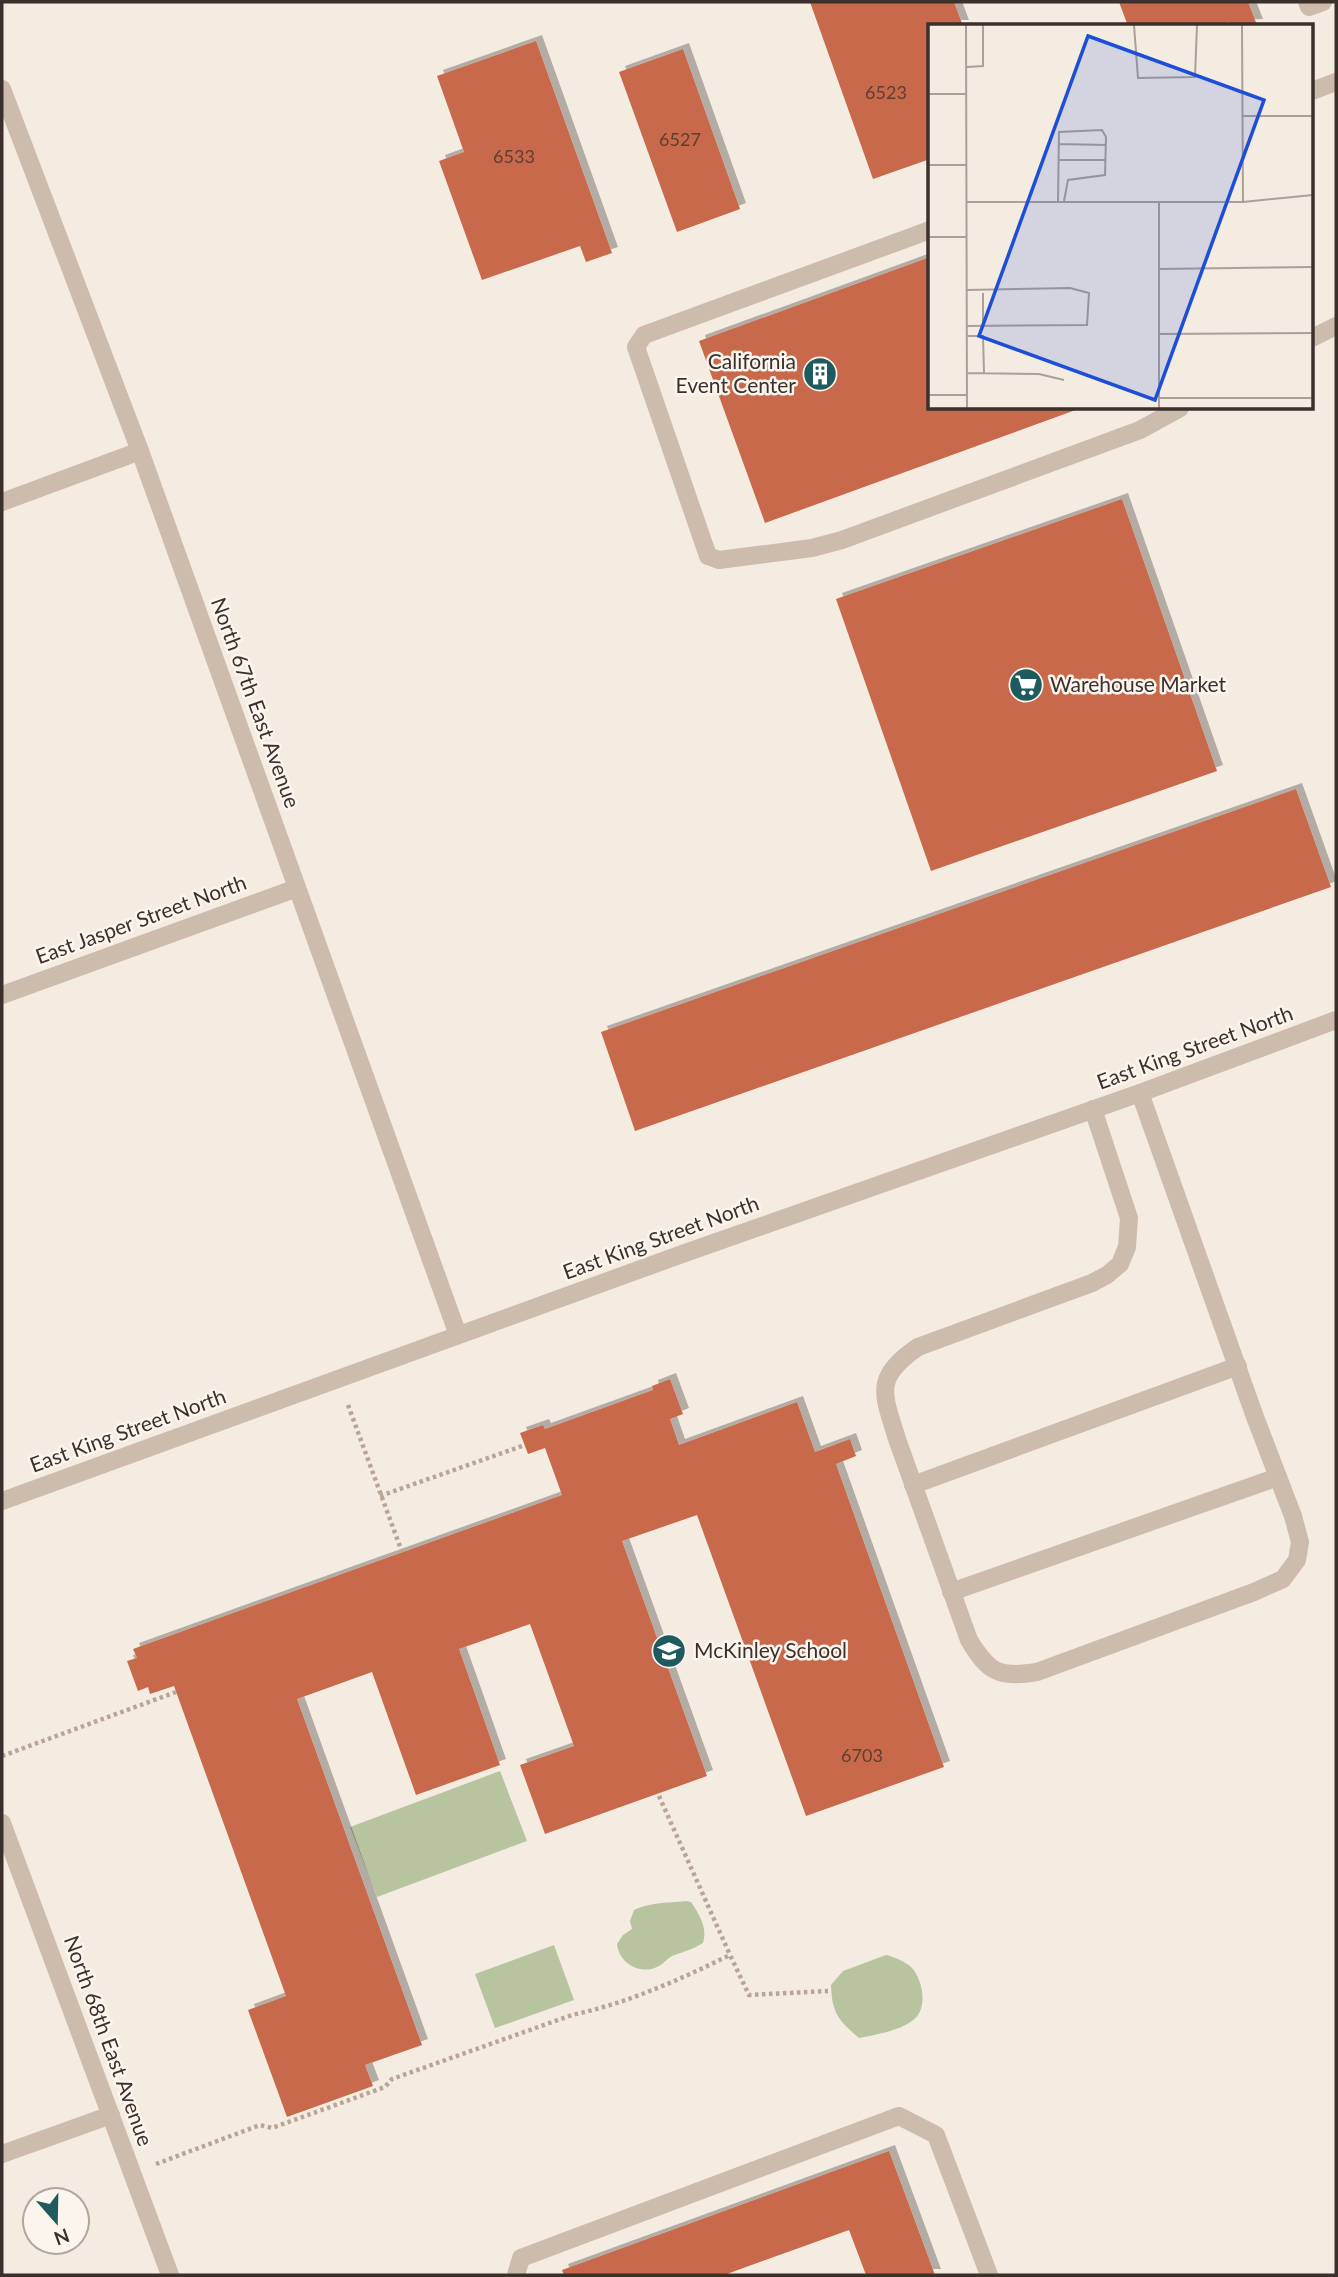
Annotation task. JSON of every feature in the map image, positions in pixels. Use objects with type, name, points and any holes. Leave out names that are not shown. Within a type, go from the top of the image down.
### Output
[{"type":"street","points":[[1307,2],[1309,8],[1323,2]]},
{"type":"street","points":[[1314,90],[1336,82]]},
{"type":"street","name":"North 67th East Avenue","points":[[2,89],[140,451],[458,1335]]},
{"type":"street","points":[[928,231],[644,335],[636,346],[708,556],[719,559],[812,548],[842,540],[1140,430],[1176,410]]},
{"type":"street","points":[[1314,337],[1336,326]]},
{"type":"street","points":[[2,502],[140,451]]},
{"type":"street","name":"East Jasper Street North","points":[[2,995],[297,888]]},
{"type":"street","name":"East King Street North","points":[[2,1501],[458,1335],[1140,1093],[1336,1020]]},
{"type":"street","points":[[1093,1109],[1129,1218],[1127,1247],[1119,1264],[1092,1283],[918,1347],[889,1371],[884,1388],[913,1485],[969,1640],[982,1661],[995,1671],[1015,1675],[1037,1672],[1254,1592],[1283,1578],[1297,1560],[1300,1542],[1140,1093]]},
{"type":"street","points":[[913,1485],[1238,1366]]},
{"type":"street","points":[[951,1592],[1278,1477]]},
{"type":"street","name":"North 68th East Avenue","points":[[2,1823],[170,2275]]},
{"type":"street","points":[[2,2154],[111,2115]]},
{"type":"street","points":[[516,2275],[521,2258],[899,2116],[936,2135],[989,2275]]},
{"type":"path","points":[[338,1379],[402,1552]]},
{"type":"path","points":[[380,1496],[525,1445]]},
{"type":"path","points":[[2,1756],[176,1692]]},
{"type":"path","points":[[659,1796],[749,1995],[828,1991]]},
{"type":"path","points":[[132,2172],[260,2125],[272,2128],[385,2087],[392,2079],[572,2015],[648,1993],[730,1955]]},
{"type":"green space","points":[[500,1771],[527,1841],[377,1897],[350,1827]]},
{"type":"green space","points":[[691,1902],[702,1921],[703,1943],[672,1956],[652,1969],[639,1969],[622,1957],[617,1944],[623,1935],[632,1929],[630,1921],[634,1910],[653,1904]]},
{"type":"green space","points":[[554,1945],[574,2000],[495,2028],[475,1974]]},
{"type":"green space","points":[[886,1955],[905,1963],[915,1972],[921,1986],[921,2010],[912,2021],[900,2027],[859,2038],[837,2015],[831,1985],[843,1971]]},
{"type":"building","points":[[810,2],[954,2],[962,24],[928,24],[928,160],[873,179]]},
{"type":"building","points":[[1119,2],[1248,2],[1257,24],[1229,22],[1127,24]]},
{"type":"building","points":[[536,41],[612,253],[586,262],[580,246],[482,280],[439,161],[464,152],[437,76]]},
{"type":"building","points":[[683,49],[740,209],[677,232],[619,72]]},
{"type":"building","name":"California Event Center","points":[[928,258],[928,410],[1076,410],[765,523],[699,341]]},
{"type":"building","name":"Warehouse Market","points":[[1122,499],[1217,771],[931,871],[836,599]]},
{"type":"building","points":[[1296,789],[1331,887],[635,1131],[601,1032]]},
{"type":"building","points":[[670,1379],[683,1414],[670,1419],[679,1445],[797,1402],[815,1452],[850,1439],[856,1456],[836,1464],[944,1767],[806,1816],[697,1515],[622,1541],[707,1776],[545,1834],[520,1765],[574,1746],[530,1624],[459,1649],[500,1765],[416,1795],[372,1672],[297,1699],[422,2045],[365,2065],[373,2086],[287,2117],[248,2010],[286,1996],[174,1686],[150,1694],[148,1687],[138,1691],[127,1661],[137,1658],[133,1649],[562,1495],[545,1448],[528,1454],[520,1433],[543,1425],[545,1429],[653,1390],[652,1386]]},
{"type":"building","points":[[889,2151],[935,2275],[866,2275],[849,2230],[724,2275],[564,2275],[562,2270]]},
{"type":"place","name":"California Event Center","points":[[820,374]]},
{"type":"place","name":"Warehouse Market","points":[[1026,685]]},
{"type":"place","name":"McKinley School","points":[[669,1651]]}]
